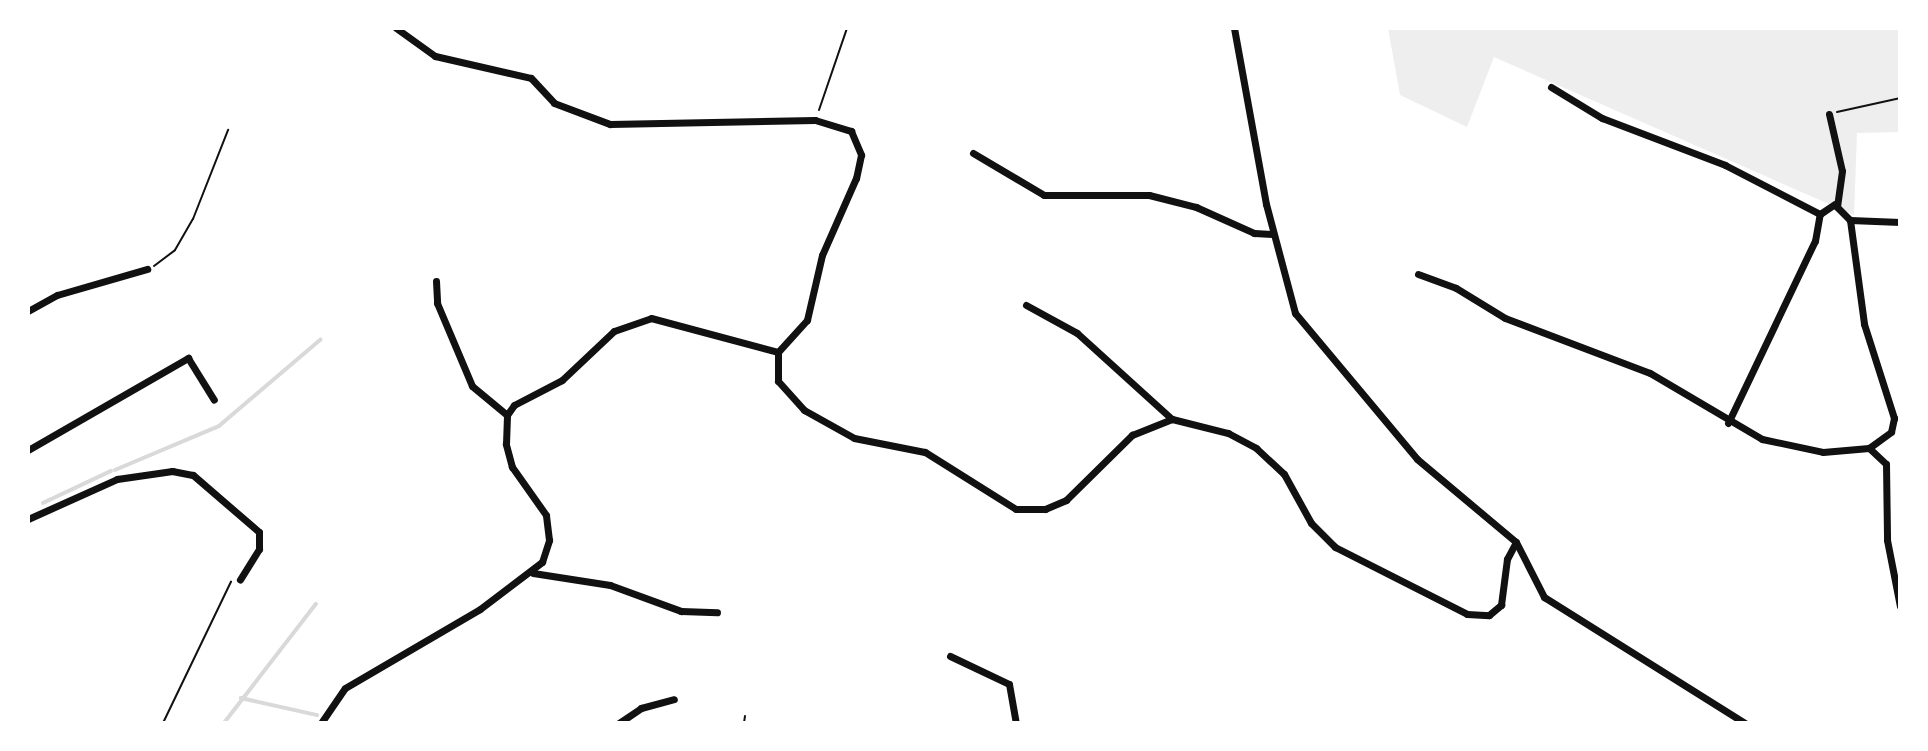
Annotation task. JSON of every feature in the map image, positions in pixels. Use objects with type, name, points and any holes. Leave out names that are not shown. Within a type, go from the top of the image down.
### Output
[{"type":"street","points":[[396,28],[435,56],[531,78],[554,103],[610,124],[815,121],[851,131],[861,161],[822,255],[807,320],[778,352],[778,381],[804,410],[853,438],[925,452],[1016,509],[1045,509],[1066,500],[1132,435],[1172,419]]},
{"type":"street","points":[[1234,28],[1273,234],[1292,305],[1310,335],[1417,459],[1517,542],[1537,589],[1553,604],[1745,723]]},
{"type":"street","points":[[1551,87],[1602,118],[1725,165],[1820,214]]},
{"type":"street","points":[[1728,423],[1815,241],[1820,214],[1835,204],[1842,171],[1829,114]]},
{"type":"street","points":[[973,153],[1044,195],[1149,195],[1196,207],[1254,233],[1273,234]]},
{"type":"street","points":[[1418,274],[1456,288],[1505,318],[1650,373],[1728,423],[1762,439],[1823,452],[1869,448],[1891,432],[1894,418],[1864,324],[1850,220],[1835,204]]},
{"type":"street","points":[[1850,220],[1900,222]]},
{"type":"street","points":[[28,310],[57,295],[147,269]]},
{"type":"street","points":[[321,723],[345,688],[533,573],[548,549],[548,521],[512,467],[507,415],[472,386],[437,303],[436,281]]},
{"type":"street","points":[[1026,305],[1077,333],[1172,419],[1228,433],[1256,448],[1284,474],[1311,523],[1335,547],[1468,614],[1489,615],[1501,605],[1507,559],[1517,542]]},
{"type":"street","points":[[507,415],[634,322],[651,318],[778,352]]},
{"type":"street","points":[[28,450],[188,358],[214,400]]},
{"type":"street","points":[[1869,448],[1885,464],[1887,540],[1900,606]]},
{"type":"street","points":[[28,519],[117,479],[172,471],[193,475],[222,497],[262,539],[240,580]]},
{"type":"street","points":[[533,573],[610,585],[681,611],[717,612]]},
{"type":"street","points":[[950,656],[1009,684],[1016,723]]},
{"type":"street","points":[[619,723],[641,708],[674,699]]},
{"type":"path","points":[[815,121],[847,28]]},
{"type":"path","points":[[1829,114],[1900,98]]},
{"type":"path","points":[[147,269],[175,250],[189,226],[228,130]]},
{"type":"path","points":[[163,723],[234,575],[246,570]]},
{"type":"path","points":[[744,723],[745,716]]},
{"type":"shaded area","points":[[1388,28],[1900,28],[1900,132],[1857,133],[1854,215],[1494,57],[1467,127],[1400,95]]},
{"type":"waterway","points":[[115,470],[219,426],[320,340]]},
{"type":"waterway","points":[[43,503],[111,471]]},
{"type":"waterway","points":[[224,723],[316,604]]},
{"type":"waterway","points":[[241,698],[317,715]]}]
